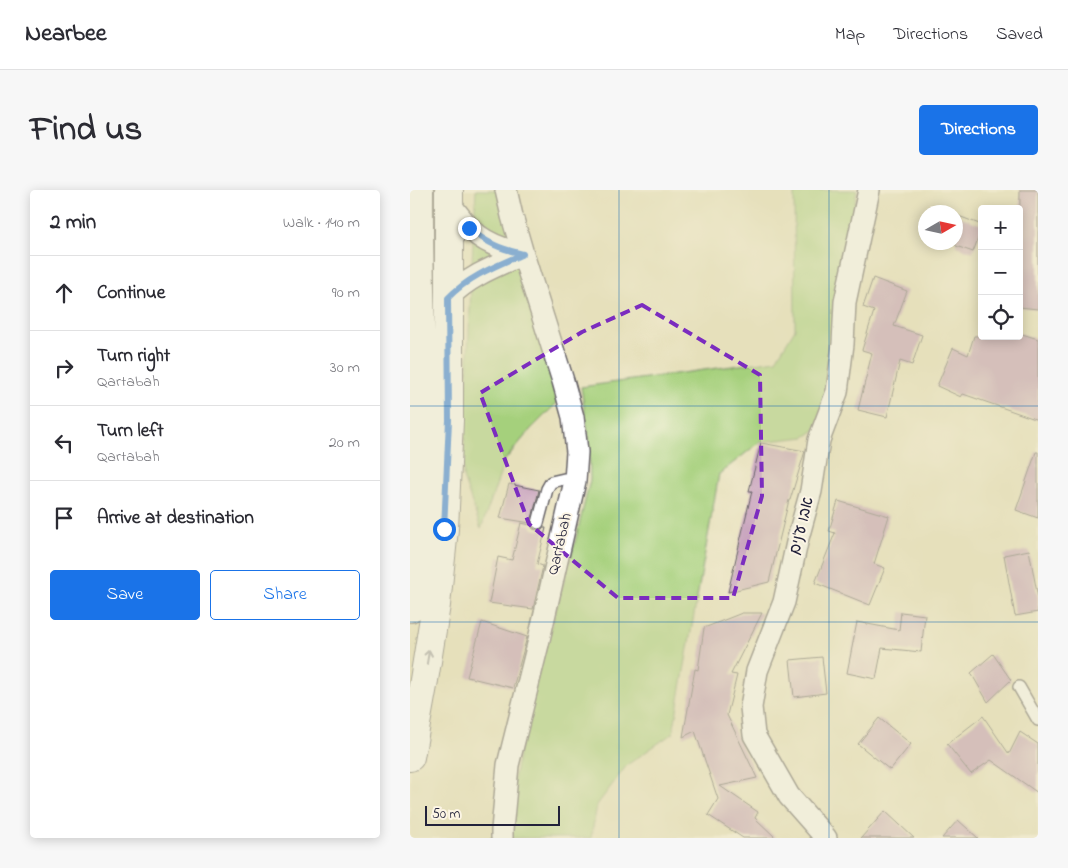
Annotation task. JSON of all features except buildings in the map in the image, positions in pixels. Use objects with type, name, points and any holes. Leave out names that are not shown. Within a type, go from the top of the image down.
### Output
[{"type":"main road","points":[[410,608],[419,519],[422,435],[420,190]]},
{"type":"main road","points":[[410,757],[436,605],[444,529],[449,420],[449,195]]},
{"type":"main road","points":[[410,328],[422,355]]},
{"type":"street","name":"Qartabah","points":[[502,838],[508,766],[575,480],[578,452],[573,417],[523,254],[506,190]]},
{"type":"street","name":"אבו ע'נים","points":[[826,838],[789,796],[754,735],[751,707],[757,671],[784,602],[798,538],[811,491],[820,440],[837,392],[843,344],[845,302],[869,190]]},
{"type":"street","points":[[449,195],[460,218],[478,235],[495,246],[523,254]]},
{"type":"street","points":[[448,298],[467,281],[482,272],[523,254]]},
{"type":"lane","points":[[538,523],[547,489],[551,482],[564,479],[575,480]]},
{"type":"lane","points":[[1019,687],[1038,720]]},
{"type":"highlighted area","points":[[642,305],[760,375],[762,496],[733,598],[618,598],[529,524],[480,393],[582,332]]},
{"type":"green space","points":[[476,190],[500,190],[557,403],[530,430],[505,460],[481,529],[463,477]]},
{"type":"green space","points":[[794,190],[857,190],[827,385],[817,429],[805,437],[760,442],[719,474],[673,733],[627,765],[597,805],[591,838],[510,838],[506,818],[528,710],[576,538],[590,480],[589,439],[581,387],[776,360],[795,329]]},
{"type":"route","points":[[444,529],[449,420],[448,298],[467,281],[482,272],[523,254],[495,246],[469,228]]}]
